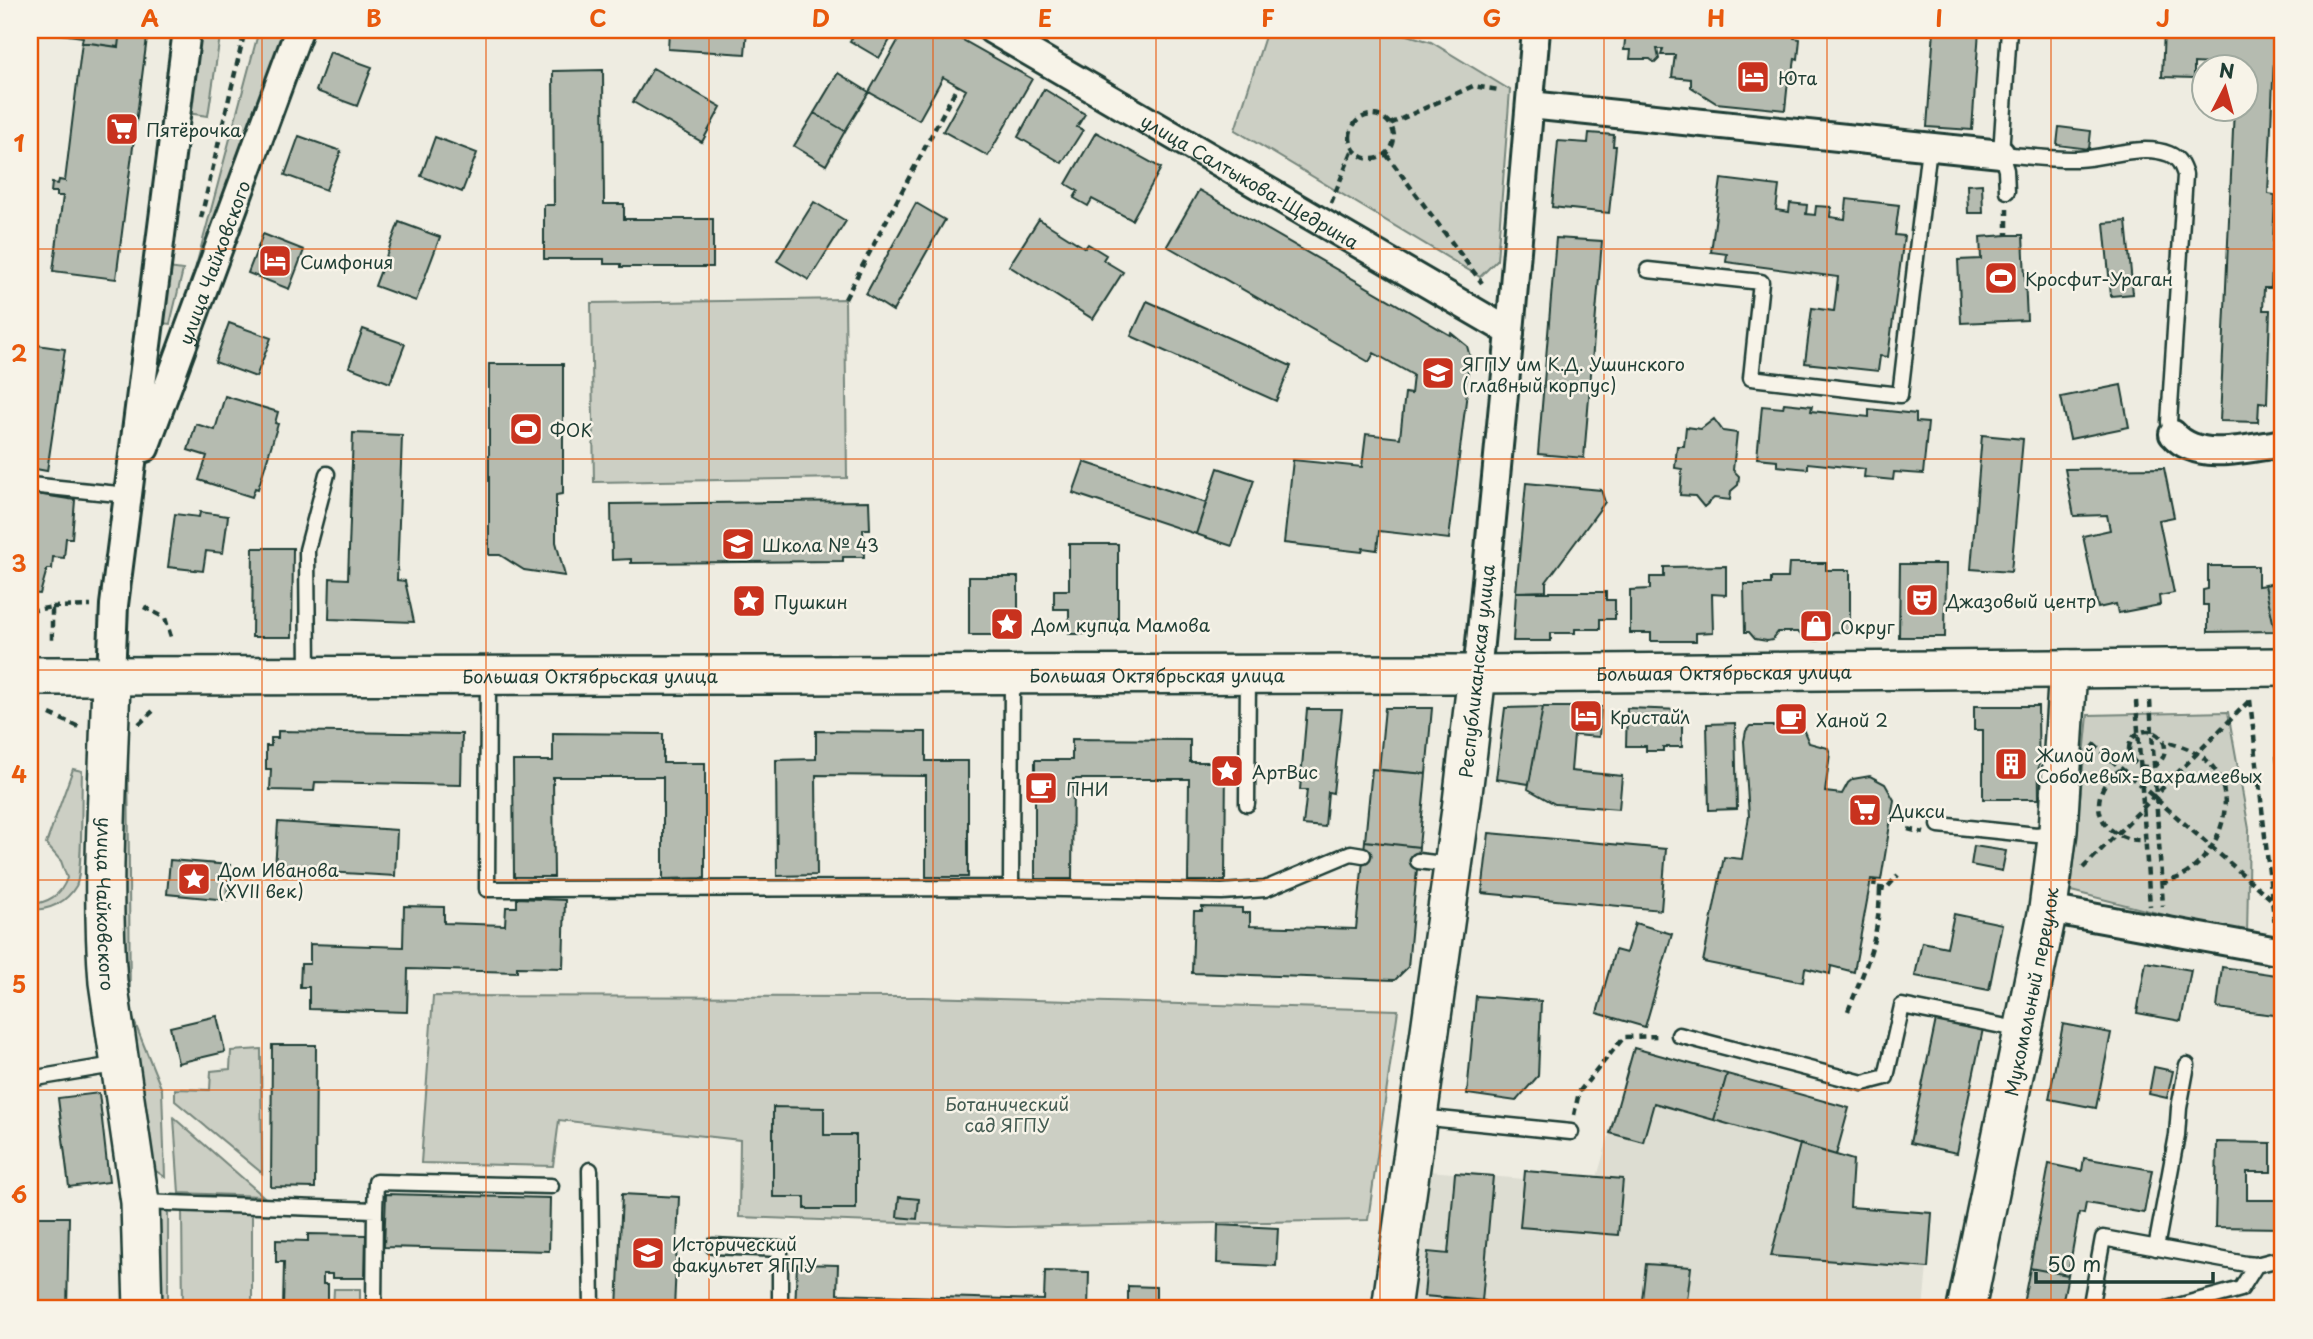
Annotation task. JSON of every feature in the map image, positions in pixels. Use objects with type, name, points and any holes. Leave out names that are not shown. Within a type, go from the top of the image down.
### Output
[{"type":"main road","name":"Большая Октябрьская улица","points":[[30,676],[1477,674],[2283,667]]},
{"type":"main road","name":"Мукомольный переулок","points":[[1966,1309],[2048,909],[2058,831],[2068,669]]},
{"type":"main road","name":"Республиканская улица","points":[[1391,1309],[1418,1116],[1435,863],[1477,674]]},
{"type":"main road","name":"улица Чайковского","points":[[111,676],[104,888],[108,982],[140,1202],[143,1309]]},
{"type":"street","name":"улица Чайковского","points":[[111,676],[114,604],[187,30]]},
{"type":"street","name":"улица Чайковского","points":[[128,495],[299,30]]},
{"type":"street","name":"улица Салтыкова-Щедрина","points":[[992,30],[1510,332]]},
{"type":"street","name":"Республиканская улица","points":[[1477,674],[1536,30]]},
{"type":"street","points":[[1530,105],[2001,154]]},
{"type":"street","points":[[2173,434],[2181,443],[2195,449],[2225,451],[2283,443]]},
{"type":"street","points":[[2048,909],[2280,952]]},
{"type":"lane","points":[[2007,191],[2006,170],[2001,154],[2009,30]]},
{"type":"lane","points":[[1647,270],[1761,282],[1751,378],[1900,395],[1928,147]]},
{"type":"lane","points":[[2001,154],[2073,159],[2100,158],[2147,149],[2171,155],[2182,165],[2185,175],[2169,422],[2173,434]]},
{"type":"lane","points":[[308,674],[307,550],[327,474]]},
{"type":"lane","points":[[30,485],[128,495]]},
{"type":"lane","points":[[1247,804],[1248,673]]},
{"type":"lane","points":[[488,674],[487,889],[1011,888],[1222,892],[1265,889],[1351,853],[1363,855]]},
{"type":"lane","points":[[1011,888],[1012,674]]},
{"type":"lane","points":[[1939,825],[2037,835],[2058,831]]},
{"type":"lane","points":[[1679,1035],[1863,1083],[1886,1077],[1902,1006],[2022,1030]]},
{"type":"lane","points":[[30,1079],[121,1064]]},
{"type":"lane","points":[[2156,1248],[2187,1065]]},
{"type":"lane","points":[[1418,1116],[1571,1132]]},
{"type":"lane","points":[[590,1170],[592,1309]]},
{"type":"lane","points":[[374,1309],[376,1182],[551,1186]]},
{"type":"lane","points":[[140,1202],[375,1210]]},
{"type":"lane","points":[[2090,1309],[2103,1238],[2256,1265],[2283,1258]]},
{"type":"lane","points":[[713,1246],[780,1250],[780,1309]]},
{"type":"lane","points":[[2167,1309],[2241,1289],[2256,1265]]},
{"type":"path","points":[[199,227],[245,30]]},
{"type":"path","points":[[845,299],[958,85]]},
{"type":"path","points":[[1390,124],[1473,86],[1499,90]]},
{"type":"path","points":[[1323,223],[1353,149],[1350,134],[1357,121],[1371,115],[1385,119],[1390,124],[1394,137],[1391,150],[1386,154],[1380,158],[1365,158],[1353,149]]},
{"type":"path","points":[[1386,154],[1482,283]]},
{"type":"path","points":[[2007,191],[2007,235]]},
{"type":"path","points":[[30,611],[52,607],[95,606]]},
{"type":"path","points":[[52,607],[52,640]]},
{"type":"path","points":[[144,607],[165,618],[172,640]]},
{"type":"path","points":[[2082,869],[2250,699],[2280,952]]},
{"type":"path","points":[[2136,701],[2150,908]]},
{"type":"path","points":[[2150,701],[2163,912]]},
{"type":"path","points":[[134,729],[153,711]]},
{"type":"path","points":[[50,714],[90,732]]},
{"type":"path","points":[[2161,883],[2190,871],[2211,847],[2222,827],[2225,803],[2224,789],[2217,773],[2197,753],[2164,741],[2152,731],[2138,733],[2133,737],[2129,749],[2132,760],[2140,766],[2160,763],[2166,753],[2164,741]]},
{"type":"path","points":[[2092,743],[2272,901]]},
{"type":"path","points":[[2122,769],[2103,785],[2099,799],[2100,813],[2117,834],[2146,840]]},
{"type":"path","points":[[1875,880],[1874,887],[1886,888],[1898,875]]},
{"type":"path","points":[[1848,1011],[1872,952],[1877,932],[1880,888]]},
{"type":"path","points":[[1571,1132],[1579,1092],[1625,1037],[1679,1035]]},
{"type":"shaded area","points":[[1634,1048],[1849,1108],[1836,1154],[1853,1160],[1850,1207],[1932,1213],[1923,1309],[1409,1309],[1429,1171],[1524,1179],[1525,1171],[1597,1177]]},
{"type":"green space","points":[[190,30],[221,30],[208,116],[180,112]]},
{"type":"green space","points":[[259,30],[297,30],[208,268],[196,266]]},
{"type":"green space","points":[[1267,30],[1391,30],[1431,42],[1510,90],[1497,260],[1480,277],[1235,130]]},
{"type":"green space","points":[[161,267],[183,270],[170,324],[154,322]]},
{"type":"green space","points":[[845,299],[847,478],[594,482],[591,303]]},
{"type":"green space","points":[[2228,712],[2249,829],[2247,936],[2071,891],[2088,715]]},
{"type":"green space","points":[[120,737],[128,737],[130,1011],[162,1090],[165,1177],[150,1167],[124,1012]]},
{"type":"green space","points":[[73,769],[82,771],[81,849],[76,886],[67,897],[56,904],[44,909],[30,910],[30,905],[48,900],[57,894],[67,878],[61,861],[46,844]]},
{"type":"green space","name":"Ботанический сад ЯГПУ","points":[[433,996],[923,997],[1398,1010],[1368,1220],[1007,1227],[739,1217],[740,1140],[559,1120],[553,1166],[421,1163]]},
{"type":"green space","points":[[261,1049],[262,1173],[175,1101],[175,1089],[210,1090],[211,1071],[230,1069],[231,1051]]},
{"type":"green space","points":[[174,1118],[263,1196],[179,1193]]},
{"type":"green space","points":[[168,1208],[168,1309],[153,1309],[152,1209]]},
{"type":"green space","points":[[182,1209],[252,1213],[252,1309],[183,1309]]},
{"type":"green space","points":[[334,1289],[360,1289],[360,1309],[333,1309]]},
{"type":"building","points":[[30,30],[120,30],[118,47],[82,42],[83,37]]},
{"type":"building","points":[[120,30],[148,30],[116,279],[53,271],[63,196],[51,192],[52,183],[65,181],[82,42],[118,47]]},
{"type":"building","points":[[669,30],[747,30],[745,54],[668,49]]},
{"type":"building","points":[[858,30],[896,30],[879,58],[850,41]]},
{"type":"building","points":[[904,30],[945,30],[1032,79],[988,156],[943,131],[966,90],[943,77],[919,120],[869,92]]},
{"type":"building","points":[[1626,30],[1795,30],[1794,38],[1800,39],[1798,59],[1795,58],[1792,82],[1788,81],[1785,110],[1716,103],[1691,87],[1691,79],[1672,77],[1675,55],[1661,55],[1663,49],[1657,49],[1659,59],[1655,63],[1650,59],[1630,59],[1631,50],[1624,50]]},
{"type":"building","points":[[1934,30],[1979,30],[1972,130],[1927,127]]},
{"type":"building","points":[[2164,30],[2243,30],[2243,34],[2275,35],[2268,194],[2275,195],[2271,288],[2264,288],[2263,310],[2270,310],[2267,403],[2259,402],[2258,422],[2220,421],[2233,122],[2260,122],[2260,52],[2190,52],[2190,78],[2162,77]]},
{"type":"building","points":[[330,52],[372,67],[357,106],[316,91]]},
{"type":"building","points":[[653,68],[721,107],[702,142],[633,102]]},
{"type":"building","points":[[603,70],[604,204],[624,204],[624,219],[713,219],[713,267],[621,267],[621,264],[604,264],[604,259],[544,259],[544,205],[554,205],[553,71]]},
{"type":"building","points":[[838,73],[869,92],[845,131],[814,113]]},
{"type":"building","points":[[1044,89],[1085,114],[1077,127],[1083,130],[1062,163],[1018,137]]},
{"type":"building","points":[[814,113],[845,131],[826,165],[794,146]]},
{"type":"building","points":[[2059,127],[2091,131],[2089,149],[2057,145]]},
{"type":"building","points":[[1096,132],[1161,168],[1132,220],[1092,199],[1088,206],[1074,198],[1078,191],[1066,184]]},
{"type":"building","points":[[1589,133],[1614,135],[1613,146],[1616,146],[1609,213],[1552,207],[1558,141],[1588,143]]},
{"type":"building","points":[[299,136],[341,151],[326,190],[285,175]]},
{"type":"building","points":[[435,137],[477,153],[462,192],[421,176]]},
{"type":"building","points":[[1721,179],[1779,186],[1776,210],[1789,212],[1790,203],[1807,205],[1806,214],[1815,215],[1816,206],[1831,207],[1830,217],[1845,219],[1847,199],[1899,205],[1895,235],[1904,236],[1888,357],[1880,356],[1878,371],[1805,363],[1812,308],[1834,311],[1838,277],[1726,262],[1727,254],[1711,252]]},
{"type":"building","points":[[1982,184],[1983,213],[1968,213],[1967,185]]},
{"type":"building","name":"ЯГПУ им К.Д. Ушинского (главный корпус)","points":[[1199,190],[1450,335],[1451,333],[1467,346],[1470,357],[1467,392],[1449,539],[1379,531],[1377,550],[1363,548],[1362,552],[1284,543],[1293,460],[1362,467],[1366,434],[1400,438],[1405,393],[1411,394],[1413,375],[1374,353],[1369,362],[1167,246]]},
{"type":"building","points":[[814,202],[846,221],[809,280],[777,261]]},
{"type":"building","points":[[916,203],[945,220],[893,311],[866,294]]},
{"type":"building","points":[[1039,219],[1085,248],[1088,244],[1106,255],[1103,260],[1123,272],[1093,319],[1009,266]]},
{"type":"building","points":[[2126,221],[2133,294],[2111,296],[2104,223]]},
{"type":"building","points":[[399,222],[440,237],[416,301],[375,286]]},
{"type":"building","points":[[263,234],[304,250],[289,289],[248,273]]},
{"type":"building","points":[[2023,235],[2027,320],[1961,323],[1958,260],[1981,259],[1980,237]]},
{"type":"building","points":[[1556,238],[1602,241],[1584,458],[1538,454]]},
{"type":"building","points":[[1147,301],[1291,366],[1276,401],[1131,336]]},
{"type":"building","points":[[229,323],[271,338],[256,377],[215,362]]},
{"type":"building","points":[[363,329],[405,344],[390,383],[349,367]]},
{"type":"building","points":[[30,344],[65,349],[47,471],[30,468]]},
{"type":"building","name":"ФОК","points":[[489,364],[563,364],[563,494],[556,495],[556,542],[565,576],[524,570],[500,555],[489,555]]},
{"type":"building","points":[[2121,385],[2129,427],[2070,439],[2061,397]]},
{"type":"building","points":[[225,396],[278,412],[275,423],[278,424],[258,489],[255,488],[252,497],[199,480],[207,456],[188,450],[196,424],[215,430]]},
{"type":"building","points":[[1784,403],[1812,406],[1811,411],[1869,417],[1869,409],[1916,414],[1916,422],[1928,423],[1923,474],[1894,472],[1893,480],[1864,477],[1865,469],[1808,463],[1808,469],[1777,466],[1777,460],[1757,458],[1762,406],[1783,408]]},
{"type":"building","points":[[1714,419],[1723,431],[1737,433],[1733,470],[1739,476],[1738,485],[1731,491],[1730,500],[1714,498],[1704,507],[1695,496],[1680,495],[1682,469],[1675,468],[1677,446],[1684,446],[1686,427],[1701,429]]},
{"type":"building","points":[[353,433],[402,435],[397,580],[405,581],[414,622],[329,619],[330,578],[348,579]]},
{"type":"building","points":[[1982,435],[2023,439],[2011,572],[1971,569]]},
{"type":"building","points":[[1084,462],[1206,503],[1196,534],[1073,493]]},
{"type":"building","points":[[1218,468],[1254,480],[1232,546],[1196,534]]},
{"type":"building","points":[[2164,468],[2174,517],[2159,520],[2174,593],[2159,596],[2160,605],[2118,613],[2116,604],[2098,608],[2083,536],[2110,530],[2107,515],[2074,516],[2065,469]]},
{"type":"building","points":[[1526,483],[1601,490],[1605,502],[1546,582],[1546,591],[1516,592]]},
{"type":"building","points":[[30,493],[75,500],[72,538],[66,538],[64,558],[53,557],[52,569],[47,569],[40,594],[30,593]]},
{"type":"building","name":"Школа № 43","points":[[869,501],[870,529],[863,529],[864,557],[843,557],[843,561],[631,563],[631,559],[612,560],[611,504]]},
{"type":"building","points":[[200,512],[228,516],[223,553],[206,551],[203,571],[168,567],[175,514],[199,517]]},
{"type":"building","points":[[1069,544],[1118,544],[1118,634],[1069,634],[1069,609],[1054,609],[1054,590],[1069,590]]},
{"type":"building","points":[[253,548],[293,548],[292,637],[252,637]]},
{"type":"building","points":[[1789,563],[1826,563],[1826,570],[1850,570],[1850,632],[1834,632],[1828,638],[1817,641],[1805,639],[1798,632],[1778,632],[1772,640],[1767,641],[1755,639],[1749,632],[1745,632],[1744,584],[1771,584],[1771,578],[1788,578]]},
{"type":"building","name":"Джазовый центр","points":[[1900,564],[1946,564],[1945,637],[1899,637]]},
{"type":"building","points":[[1726,566],[1726,595],[1712,594],[1713,632],[1696,633],[1696,641],[1651,641],[1651,633],[1630,633],[1630,590],[1650,589],[1650,577],[1664,577],[1664,567]]},
{"type":"building","points":[[2208,566],[2258,566],[2258,586],[2265,585],[2275,631],[2208,632],[2208,605],[2203,605],[2203,590],[2208,589]]},
{"type":"building","points":[[2283,570],[2283,631],[2275,631],[2265,585],[2275,583],[2272,572]]},
{"type":"building","points":[[969,577],[1018,577],[1018,635],[969,635]]},
{"type":"building","points":[[1516,592],[1606,592],[1606,600],[1615,600],[1615,619],[1600,619],[1600,629],[1551,633],[1551,641],[1513,641]]},
{"type":"building","name":"Жилой дом Соболевых-Вахрамеевых","points":[[1974,706],[2038,706],[2039,799],[1983,799],[1983,730],[1974,730]]},
{"type":"building","points":[[1543,707],[1601,707],[1599,737],[1574,735],[1571,771],[1622,776],[1619,809],[1555,804],[1528,789]]},
{"type":"building","points":[[1543,707],[1529,784],[1496,779],[1505,708]]},
{"type":"building","points":[[1385,708],[1432,708],[1426,774],[1379,770]]},
{"type":"building","points":[[1627,708],[1682,710],[1682,747],[1646,751],[1646,746],[1626,746]]},
{"type":"building","points":[[1307,709],[1342,709],[1333,793],[1328,792],[1325,827],[1303,825],[1307,790],[1300,790]]},
{"type":"building","points":[[1735,723],[1737,809],[1709,810],[1707,724]]},
{"type":"building","points":[[1750,726],[1797,726],[1803,729],[1809,743],[1828,748],[1830,753],[1825,792],[1842,794],[1853,779],[1870,776],[1885,784],[1894,800],[1881,880],[1871,879],[1854,972],[1831,966],[1830,974],[1805,968],[1803,982],[1703,962],[1724,857],[1742,859],[1749,816],[1744,741]]},
{"type":"building","points":[[278,731],[462,734],[461,785],[315,782],[314,791],[270,790],[271,769],[266,769],[266,746],[271,746],[271,738],[278,738]]},
{"type":"building","points":[[816,731],[926,732],[926,761],[968,761],[968,877],[926,877],[926,776],[816,775],[817,875],[777,876],[776,760],[816,759]]},
{"type":"building","points":[[553,733],[663,734],[663,763],[705,763],[705,878],[663,879],[663,777],[553,777],[554,877],[514,877],[513,761],[553,761]]},
{"type":"building","points":[[1072,739],[1190,740],[1190,762],[1226,762],[1225,881],[1188,881],[1189,779],[1073,779],[1072,879],[1035,879],[1035,760],[1072,760]]},
{"type":"building","points":[[2283,755],[2283,802],[2282,802],[2276,756]]},
{"type":"building","points":[[1372,769],[1426,774],[1419,847],[1365,841]]},
{"type":"building","points":[[278,822],[397,830],[395,876],[275,869]]},
{"type":"building","points":[[1489,833],[1666,849],[1661,910],[1482,893]]},
{"type":"building","points":[[1365,841],[1419,847],[1408,967],[1395,980],[1192,973],[1194,911],[1202,911],[1202,907],[1242,908],[1242,913],[1250,913],[1250,926],[1356,929]]},
{"type":"building","points":[[1974,846],[2006,851],[2002,871],[1971,865]]},
{"type":"building","points":[[170,860],[230,865],[227,900],[167,894]]},
{"type":"building","points":[[517,898],[565,900],[563,968],[517,967],[517,972],[408,969],[407,1012],[309,1009],[309,987],[300,987],[301,964],[310,964],[310,944],[403,947],[404,906],[444,907],[444,923],[505,925],[506,907],[517,907]]},
{"type":"building","points":[[1954,914],[2002,924],[1989,990],[1915,976],[1922,942],[1947,947]]},
{"type":"building","points":[[1635,923],[1672,934],[1645,1027],[1597,1013],[1615,950],[1626,953]]},
{"type":"building","points":[[2146,962],[2191,970],[2181,1021],[2137,1013]]},
{"type":"building","points":[[2222,967],[2283,976],[2283,1016],[2217,1008]]},
{"type":"building","points":[[1476,996],[1541,1001],[1538,1076],[1516,1101],[1467,1094]]},
{"type":"building","points":[[1937,1015],[1984,1024],[1957,1153],[1910,1143]]},
{"type":"building","points":[[217,1016],[225,1052],[178,1063],[170,1027]]},
{"type":"building","points":[[2063,1024],[2111,1033],[2096,1108],[2049,1099]]},
{"type":"building","points":[[272,1045],[316,1045],[315,1188],[271,1187]]},
{"type":"building","points":[[1634,1048],[1727,1074],[1714,1120],[1654,1103],[1643,1142],[1610,1133]]},
{"type":"building","points":[[2154,1067],[2173,1071],[2167,1098],[2149,1094]]},
{"type":"building","points":[[1727,1074],[1849,1108],[1836,1155],[1714,1120]]},
{"type":"building","points":[[99,1093],[109,1182],[69,1187],[58,1098]]},
{"type":"building","points":[[773,1107],[824,1108],[824,1135],[856,1135],[856,1209],[805,1209],[805,1197],[773,1197]]},
{"type":"building","points":[[2217,1142],[2271,1143],[2271,1172],[2247,1172],[2247,1200],[2283,1200],[2283,1228],[2215,1227]]},
{"type":"building","points":[[1800,1144],[1853,1160],[1850,1207],[1932,1213],[1928,1268],[1771,1256]]},
{"type":"building","points":[[2084,1158],[2152,1170],[2144,1213],[2086,1203],[2084,1214],[2079,1213],[2068,1275],[2030,1268],[2049,1164],[2082,1171]]},
{"type":"building","points":[[1525,1171],[1623,1179],[1618,1235],[1520,1227]]},
{"type":"building","points":[[1455,1173],[1493,1176],[1482,1301],[1424,1296],[1428,1252],[1448,1254]]},
{"type":"building","points":[[386,1194],[550,1198],[549,1251],[384,1247]]},
{"type":"building","name":"Исторический факультет ЯГПУ","points":[[622,1194],[679,1197],[674,1309],[617,1309]]},
{"type":"building","points":[[899,1197],[919,1199],[917,1219],[897,1217]]},
{"type":"building","points":[[30,1217],[69,1217],[67,1309],[30,1309]]},
{"type":"building","points":[[1218,1225],[1278,1228],[1276,1266],[1217,1263]]},
{"type":"building","points":[[308,1234],[366,1235],[365,1278],[332,1278],[332,1274],[323,1274],[323,1284],[328,1284],[328,1309],[283,1309],[284,1262],[276,1262],[276,1240],[308,1241]]},
{"type":"building","points":[[797,1264],[838,1265],[837,1294],[1044,1300],[1045,1271],[1089,1272],[1088,1309],[795,1309]]},
{"type":"building","points":[[1646,1264],[1691,1267],[1686,1309],[1641,1309]]},
{"type":"building","points":[[2030,1268],[2068,1275],[2061,1309],[2022,1309]]},
{"type":"building","points":[[1128,1286],[1156,1287],[1156,1309],[1128,1309]]},
{"type":"building","points":[[1444,1297],[1485,1301],[1484,1309],[1443,1309]]},
{"type":"place","name":"Юта","points":[[1753,77]]},
{"type":"place","name":"Пятёрочка","points":[[122,129]]},
{"type":"place","name":"Симфония","points":[[275,261]]},
{"type":"place","name":"Кросфит-Ураган","points":[[2001,278]]},
{"type":"place","name":"ЯГПУ им К.Д. Ушинского (главный корпус)","points":[[1438,373]]},
{"type":"place","name":"ФОК","points":[[526,429]]},
{"type":"place","name":"Школа № 43","points":[[738,544]]},
{"type":"place","name":"Джазовый центр","points":[[1922,600]]},
{"type":"place","name":"Пушкин","points":[[749,601]]},
{"type":"place","name":"Дом купца Мамова","points":[[1007,624]]},
{"type":"place","name":"Округ","points":[[1816,626]]},
{"type":"place","name":"Кристайл","points":[[1586,716]]},
{"type":"place","name":"Ханой 2","points":[[1791,719]]},
{"type":"place","name":"Жилой дом Соболевых-Вахрамеевых","points":[[2011,764]]},
{"type":"place","name":"АртВис","points":[[1227,771]]},
{"type":"place","name":"ПНИ","points":[[1041,788]]},
{"type":"place","name":"Дикси","points":[[1865,810]]},
{"type":"place","name":"Дом Иванова (XVII век)","points":[[194,879]]},
{"type":"place","name":"Исторический факультет ЯГПУ","points":[[648,1253]]}]
